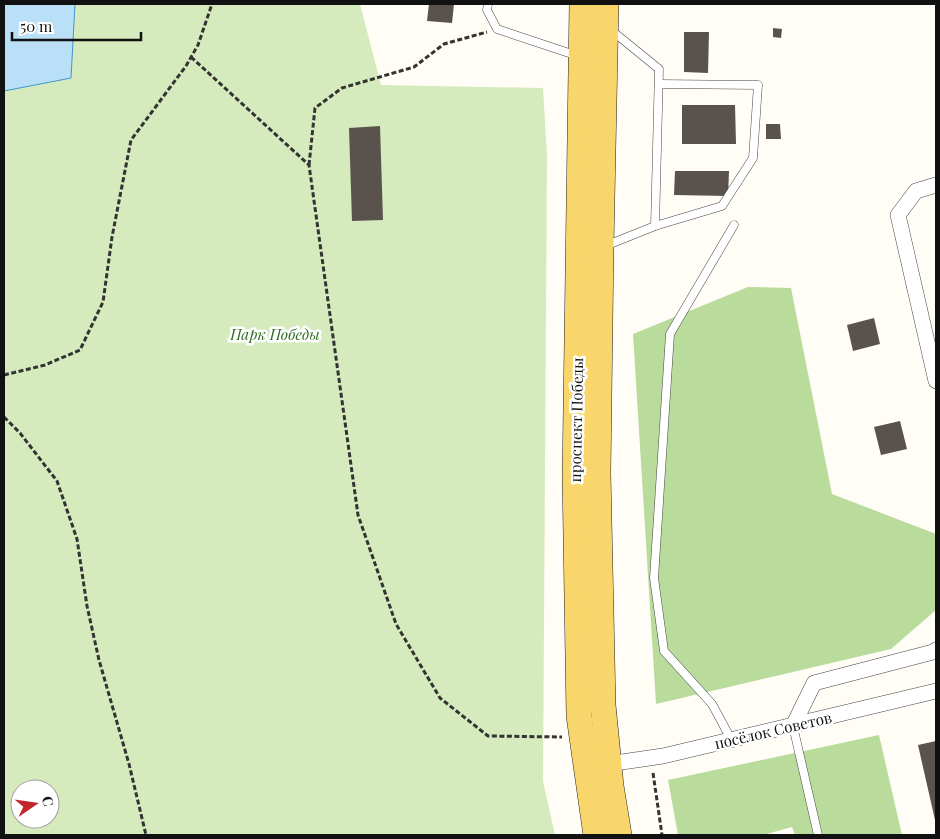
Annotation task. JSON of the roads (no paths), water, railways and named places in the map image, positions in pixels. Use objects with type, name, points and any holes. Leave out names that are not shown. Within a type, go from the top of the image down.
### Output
[{"type":"main road","name":"проспект Победы","points":[[582,4],[575,476],[579,716],[582,736],[597,766],[619,835]]},
{"type":"main road","name":"проспект Победы","points":[[596,835],[597,766],[603,705],[599,492],[601,247],[606,15]]},
{"type":"street","points":[[936,185],[916,190],[898,215],[936,381]]},
{"type":"street","points":[[793,726],[814,683],[936,650]]},
{"type":"street","name":"посёлок Советов","points":[[597,766],[650,758],[732,740],[936,691]]},
{"type":"lane","points":[[488,4],[487,10],[497,29],[581,56]]},
{"type":"lane","points":[[606,15],[659,69],[655,226]]},
{"type":"lane","points":[[601,247],[655,226],[722,206],[753,158],[758,85],[659,84]]},
{"type":"lane","points":[[732,740],[712,704],[664,651],[654,578],[670,334],[734,225]]},
{"type":"lane","points":[[793,726],[818,835]]},
{"type":"water","points":[[4,4],[75,4],[71,78],[4,91]]},
{"type":"park label","name":"Парк Победы","points":[[275,334]]}]
